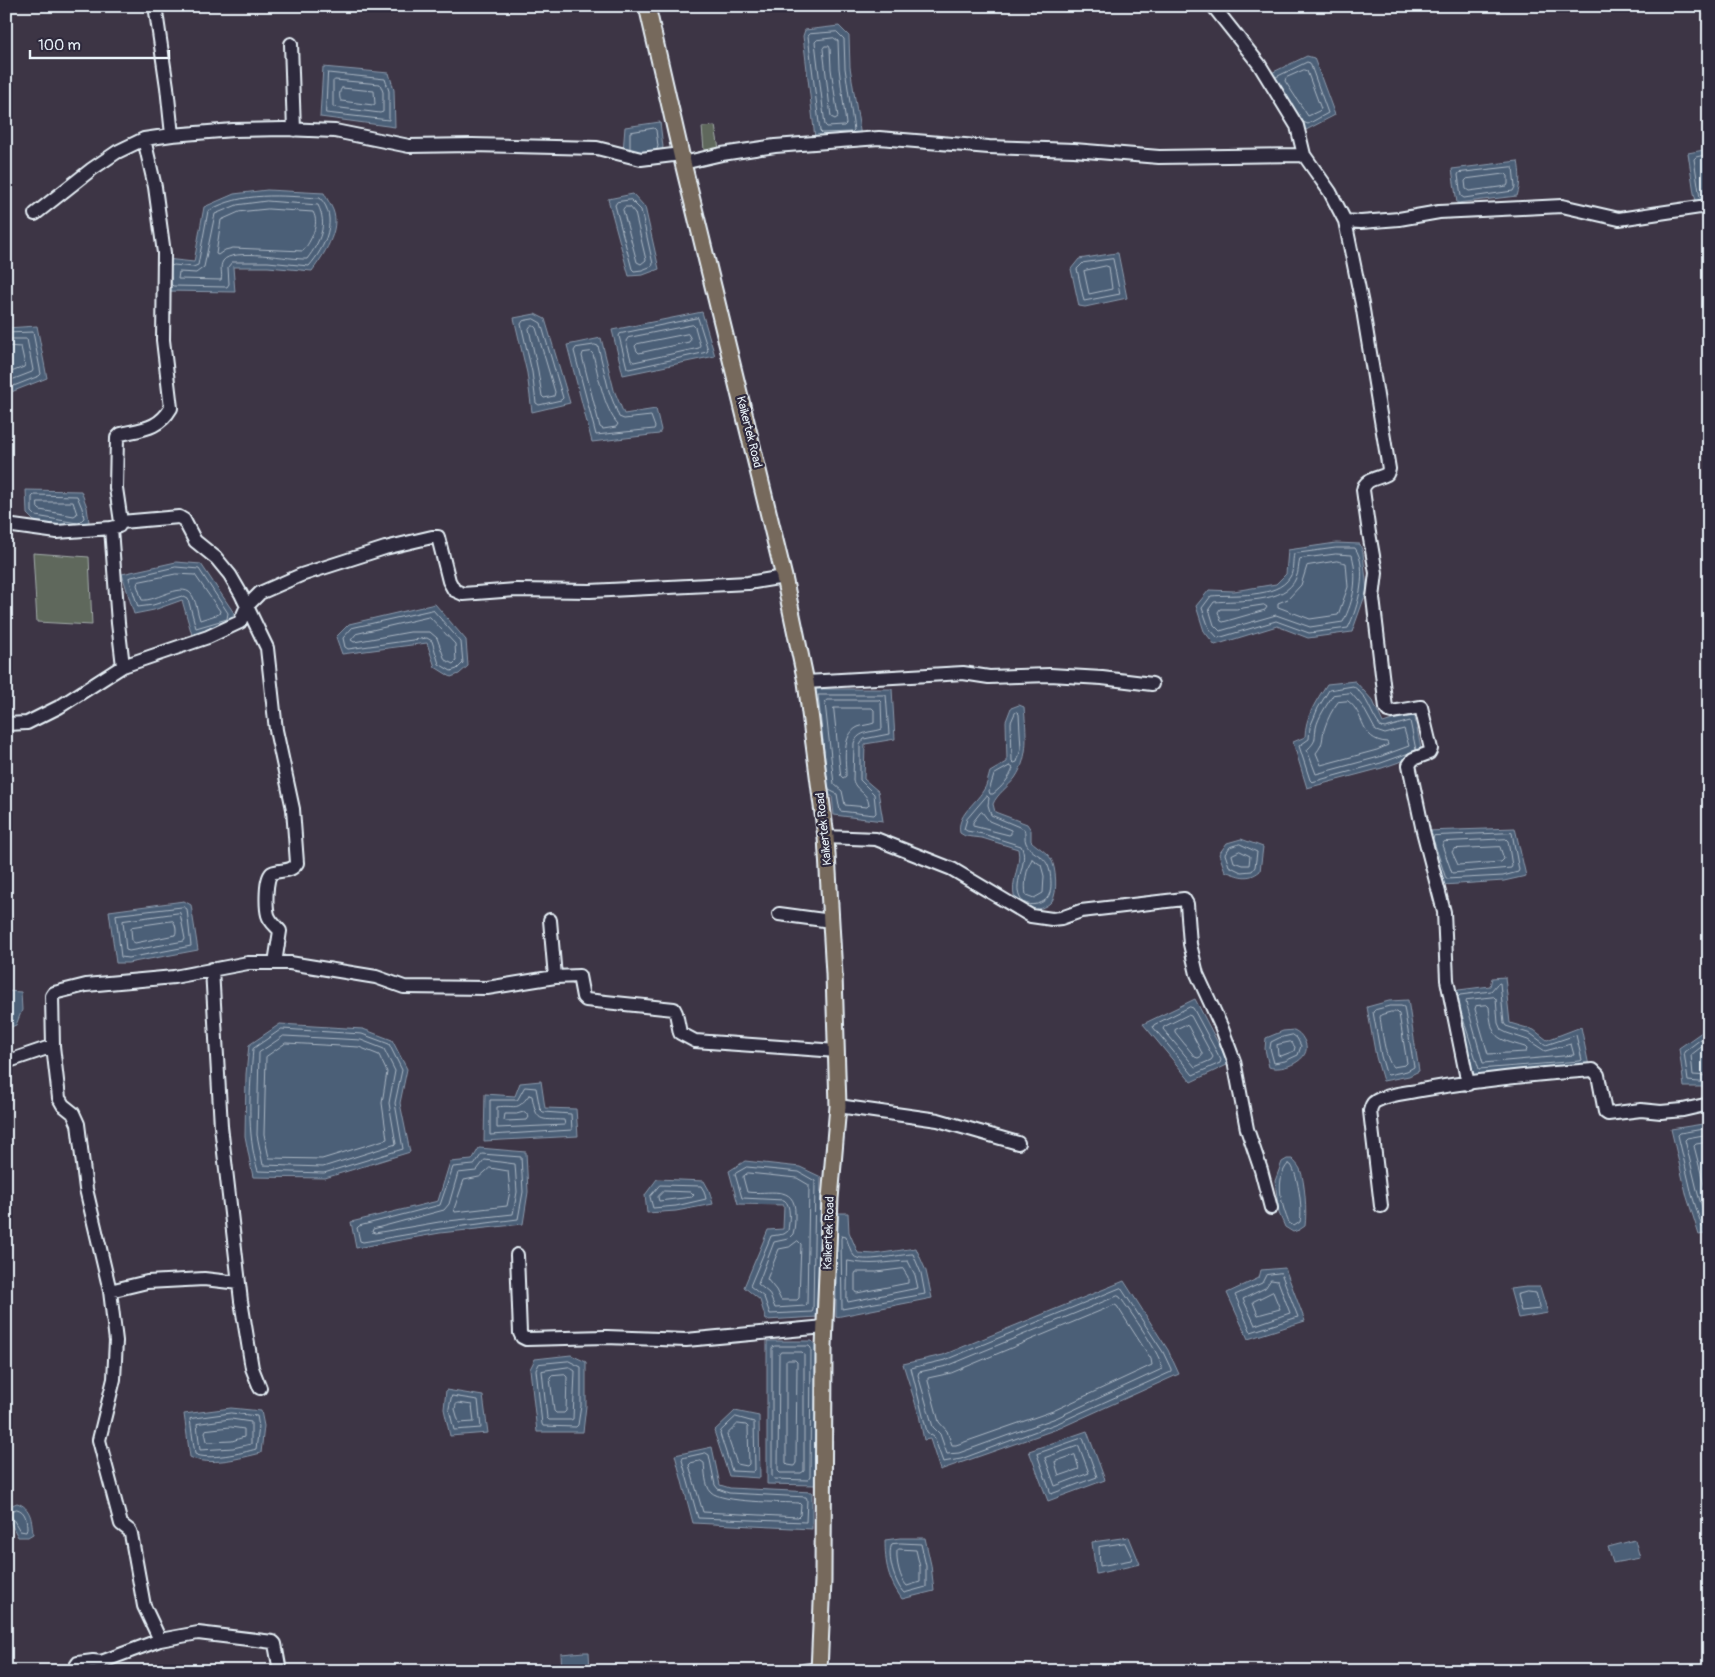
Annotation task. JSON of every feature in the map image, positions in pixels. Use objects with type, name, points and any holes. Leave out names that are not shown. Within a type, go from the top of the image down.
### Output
[{"type":"main road","name":"Kaikertek Road","points":[[647,6],[784,577],[806,682],[826,837],[838,1106],[830,1199],[825,1327],[823,1581],[819,1670]]},
{"type":"street","points":[[157,6],[157,20],[172,135]]},
{"type":"street","points":[[1213,6],[1263,72],[1297,126],[1304,155],[1330,192],[1345,221],[1362,304],[1389,469],[1387,474],[1364,484],[1363,490],[1376,573],[1373,598],[1386,708],[1392,712],[1421,707],[1430,741],[1431,751],[1413,759],[1409,765],[1444,912],[1447,980],[1468,1084]]},
{"type":"street","points":[[291,44],[294,130]]},
{"type":"street","points":[[35,214],[117,152],[144,139],[233,130],[335,131],[408,146],[472,145],[597,148],[641,158],[682,158],[775,146],[879,138],[989,147],[1074,150],[1159,157],[1304,155]]},
{"type":"street","points":[[123,666],[118,623],[117,438],[121,434],[154,426],[168,414],[171,408],[164,340],[164,253],[155,187],[144,139]]},
{"type":"street","points":[[1345,221],[1360,222],[1400,219],[1439,212],[1562,206],[1619,219],[1700,207],[1709,208]]},
{"type":"street","points":[[6,525],[57,532],[182,518],[196,541],[216,558],[230,575],[267,648],[276,730],[293,809],[297,863],[291,869],[271,874],[268,877],[267,883],[267,914],[271,922],[280,931],[275,963]]},
{"type":"street","points":[[6,724],[28,722],[58,707],[123,666],[208,637],[240,622],[247,606],[260,593],[301,575],[385,548],[432,537],[438,537],[449,581],[454,590],[463,594],[516,590],[590,591],[748,584],[784,577]]},
{"type":"street","points":[[806,682],[963,673],[989,677],[1050,675],[1102,678],[1152,684]]},
{"type":"street","points":[[826,837],[876,839],[952,869],[1031,916],[1052,919],[1081,911],[1184,899],[1187,904],[1190,944],[1197,974],[1221,1026],[1234,1061],[1243,1112],[1271,1208]]},
{"type":"street","points":[[778,914],[831,921]]},
{"type":"street","points":[[550,920],[555,977]]},
{"type":"street","points":[[160,1640],[144,1606],[131,1534],[121,1524],[98,1440],[114,1379],[116,1341],[110,1292],[86,1189],[78,1124],[73,1113],[63,1105],[59,1098],[53,1046],[52,996],[54,993],[86,984],[174,977],[248,963],[290,963],[376,977],[404,987],[487,988],[555,977],[578,976],[583,997],[586,1000],[674,1008],[680,1033],[695,1041],[837,1050]]},
{"type":"street","points":[[212,970],[221,1126],[239,1283],[252,1368],[260,1388]]},
{"type":"street","points":[[6,1062],[53,1046]]},
{"type":"street","points":[[1381,1206],[1370,1111],[1372,1104],[1376,1101],[1398,1094],[1453,1084],[1468,1084],[1526,1075],[1594,1070],[1598,1075],[1608,1114],[1641,1110],[1676,1111],[1709,1104]]},
{"type":"street","points":[[838,1106],[938,1120],[1018,1143]]},
{"type":"street","points":[[517,1256],[520,1333],[526,1339],[606,1337],[686,1340],[825,1327]]},
{"type":"street","points":[[110,1292],[156,1281],[204,1279],[239,1283]]},
{"type":"street","points":[[76,1671],[78,1663],[101,1662],[160,1640],[198,1632],[273,1642],[280,1671]]},
{"type":"street","points":[[804,1671],[819,1670]]},
{"type":"green space","points":[[715,126],[719,149],[704,150],[702,127]]},
{"type":"green space","points":[[33,553],[89,557],[92,625],[37,622]]},
{"type":"water","points":[[839,26],[849,36],[850,67],[861,137],[815,138],[803,36],[805,30]]},
{"type":"water","points":[[1307,56],[1314,58],[1335,115],[1306,130],[1298,124],[1267,75]]},
{"type":"water","points":[[323,67],[389,73],[394,90],[395,127],[320,117]]},
{"type":"water","points":[[660,122],[663,147],[660,155],[623,152],[625,127]]},
{"type":"water","points":[[1709,149],[1709,203],[1697,205],[1688,153]]},
{"type":"water","points":[[1518,161],[1520,178],[1517,196],[1457,203],[1452,169]]},
{"type":"water","points":[[267,190],[324,193],[333,210],[335,226],[330,242],[312,271],[268,267],[233,267],[235,292],[166,291],[166,259],[194,262],[204,207],[234,194]]},
{"type":"water","points":[[633,194],[645,207],[659,269],[643,275],[629,276],[608,199]]},
{"type":"water","points":[[1118,253],[1127,298],[1085,307],[1079,306],[1071,269],[1079,259]]},
{"type":"water","points":[[702,312],[715,356],[623,375],[612,330]]},
{"type":"water","points":[[535,314],[545,319],[570,403],[532,412],[527,373],[514,318]]},
{"type":"water","points":[[37,326],[47,378],[6,394],[6,328]]},
{"type":"water","points":[[601,338],[614,390],[624,414],[656,409],[661,430],[659,434],[592,442],[567,345]]},
{"type":"water","points":[[26,490],[81,491],[87,507],[89,522],[80,528],[34,521],[27,514]]},
{"type":"water","points":[[1336,543],[1360,544],[1363,553],[1367,590],[1352,632],[1308,638],[1277,626],[1215,645],[1204,631],[1196,606],[1209,590],[1234,591],[1276,584],[1286,574],[1288,550]]},
{"type":"water","points":[[176,562],[201,564],[234,613],[231,623],[192,635],[182,600],[154,610],[134,614],[122,574]]},
{"type":"water","points":[[435,604],[466,640],[468,666],[459,674],[451,677],[435,667],[427,643],[342,654],[336,637],[349,624]]},
{"type":"water","points":[[1355,681],[1373,701],[1383,723],[1414,713],[1422,754],[1382,768],[1307,788],[1293,742],[1305,737],[1309,716],[1327,684]]},
{"type":"water","points":[[812,689],[892,689],[895,739],[865,744],[864,779],[878,791],[883,821],[834,815],[832,796],[824,796]]},
{"type":"water","points":[[1019,705],[1024,707],[1026,725],[1023,761],[1015,778],[993,804],[995,812],[1027,824],[1031,830],[1031,841],[1047,854],[1053,863],[1056,880],[1054,897],[1048,905],[1038,909],[1022,907],[1015,899],[1014,887],[1019,855],[1018,849],[982,838],[965,836],[960,833],[963,816],[980,796],[990,772],[1007,762],[1006,721],[1011,708]]},
{"type":"water","points":[[1515,828],[1526,876],[1504,881],[1443,885],[1426,831]]},
{"type":"water","points":[[1241,839],[1263,847],[1260,871],[1247,877],[1225,871],[1219,854],[1227,843]]},
{"type":"water","points":[[184,901],[191,905],[198,950],[128,963],[116,963],[109,911]]},
{"type":"water","points":[[1505,977],[1510,1023],[1534,1030],[1547,1040],[1581,1027],[1589,1066],[1474,1075],[1451,991],[1490,986],[1492,978]]},
{"type":"water","points":[[6,991],[21,992],[22,1010],[16,1025],[6,1029]]},
{"type":"water","points":[[1195,999],[1229,1064],[1191,1082],[1143,1024]]},
{"type":"water","points":[[1408,1000],[1419,1071],[1409,1076],[1383,1081],[1376,1057],[1367,1007],[1389,1001]]},
{"type":"water","points":[[280,1024],[363,1029],[392,1040],[407,1069],[400,1103],[410,1152],[325,1178],[253,1177],[245,1136],[246,1074],[249,1045]]},
{"type":"water","points":[[1709,1027],[1709,1087],[1684,1087],[1679,1048]]},
{"type":"water","points":[[1294,1030],[1301,1035],[1305,1042],[1305,1054],[1301,1059],[1288,1066],[1281,1068],[1269,1067],[1265,1049],[1266,1038],[1283,1031]]},
{"type":"water","points":[[541,1081],[545,1108],[576,1109],[578,1136],[484,1141],[485,1094],[515,1096],[520,1083]]},
{"type":"water","points":[[1709,1123],[1709,1233],[1699,1235],[1687,1197],[1671,1129]]},
{"type":"water","points":[[479,1148],[526,1152],[528,1192],[523,1224],[440,1233],[356,1248],[351,1222],[438,1201],[450,1162],[472,1160]]},
{"type":"water","points":[[1292,1159],[1300,1169],[1305,1197],[1305,1226],[1293,1232],[1285,1227],[1279,1213],[1275,1181],[1282,1162]]},
{"type":"water","points":[[745,1161],[800,1167],[821,1177],[818,1317],[766,1320],[760,1300],[744,1287],[768,1230],[783,1229],[784,1205],[738,1204],[729,1171]]},
{"type":"water","points":[[657,1179],[704,1181],[713,1204],[676,1211],[647,1213],[645,1195]]},
{"type":"water","points":[[836,1213],[848,1213],[849,1232],[858,1253],[875,1254],[916,1248],[926,1271],[932,1298],[836,1317]]},
{"type":"water","points":[[1285,1268],[1305,1321],[1248,1339],[1227,1293],[1259,1278],[1261,1270]]},
{"type":"water","points":[[1124,1281],[1168,1350],[1179,1374],[1060,1428],[940,1470],[930,1439],[924,1440],[919,1415],[903,1364],[943,1355]]},
{"type":"water","points":[[1540,1287],[1548,1313],[1518,1318],[1510,1289]]},
{"type":"water","points":[[767,1341],[812,1341],[816,1346],[815,1485],[767,1484]]},
{"type":"water","points":[[571,1355],[586,1362],[586,1406],[583,1432],[537,1432],[530,1369],[535,1359]]},
{"type":"water","points":[[446,1390],[483,1396],[488,1433],[450,1436],[444,1409]]},
{"type":"water","points":[[231,1408],[261,1411],[264,1426],[261,1453],[216,1461],[198,1460],[190,1457],[184,1414]]},
{"type":"water","points":[[735,1411],[759,1416],[760,1478],[729,1476],[714,1431]]},
{"type":"water","points":[[1087,1431],[1105,1480],[1048,1501],[1029,1451]]},
{"type":"water","points":[[712,1447],[720,1485],[730,1488],[812,1492],[812,1529],[693,1523],[675,1455]]},
{"type":"water","points":[[17,1503],[22,1505],[30,1515],[33,1534],[28,1537],[18,1537],[8,1518],[7,1507]]},
{"type":"water","points":[[1129,1537],[1140,1564],[1096,1574],[1092,1542]]},
{"type":"water","points":[[925,1538],[934,1591],[902,1599],[897,1592],[888,1571],[885,1540]]},
{"type":"water","points":[[1635,1540],[1640,1558],[1613,1563],[1608,1547]]},
{"type":"water","points":[[589,1652],[590,1671],[562,1671],[561,1654]]}]
